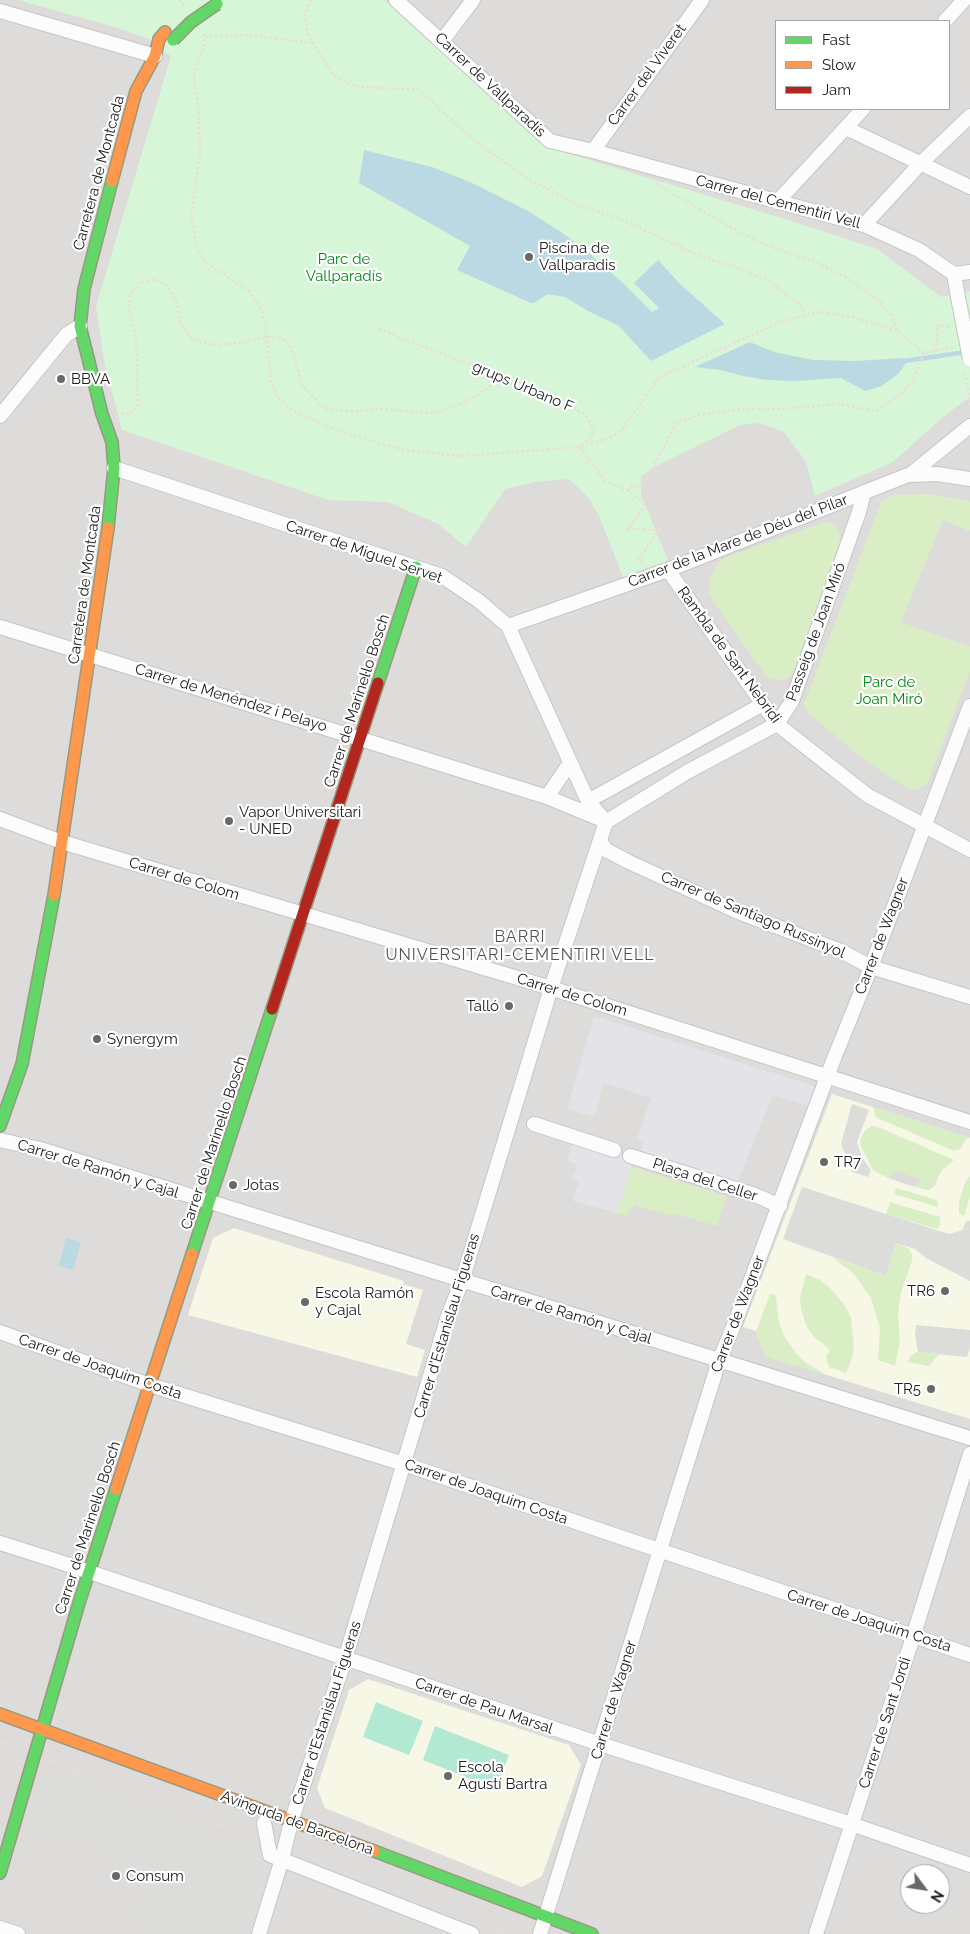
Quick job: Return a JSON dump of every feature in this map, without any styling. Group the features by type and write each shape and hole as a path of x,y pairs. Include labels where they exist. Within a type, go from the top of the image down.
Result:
{"street":[{"name":"Carrer de Vallparadís","path":"396,0 550,142 593,151"},
{"path":"442,41 473,0"},
{"name":"Carrer del Viveret","path":"593,151 702,0"},
{"path":"946,20 964,0"},
{"name":"Carretera de Montcada","path":"0,1126 22,1064 58,876 109,522 114,468 112,442 102,414 80,326 84,289 136,92 155,56 167,46 169,32 191,22 220,2"},
{"path":"0,11 155,56"},
{"path":"777,202 862,110"},
{"path":"864,225 920,164 970,116"},
{"path":"846,128 970,187"},
{"name":"Carrer del Cementiri Vell","path":"593,151 864,225 919,250 954,274"},
{"path":"970,272 954,274 970,359"},
{"path":"0,416 66,336 80,326"},
{"path":"911,474 970,426"},
{"name":"Carrer de Miguel Servet","path":"114,468 442,576 479,601 508,626 588,801 606,822"},
{"name":"Carrer de la Mare de Déu del Pilar","path":"508,626 668,570 911,474 937,474 970,479"},
{"name":"Passeig de Joan Miró","path":"606,822 687,772 777,724 792,701 859,512 864,492"},
{"name":"Carrer de Marinel·lo Bosch","path":"0,1873 33,1740 41,1729 150,1385 416,568"},
{"name":"Rambla de Sant Nebridi","path":"668,570 777,724 867,795 970,850"},
{"name":"Carrer de Menéndez i Pelayo","path":"0,627 547,797 606,822"},
{"name":"Passeig de Joan Miró","path":"588,801 763,704"},
{"name":"Carrer de Wagner","path":"543,1927 719,1361 970,706"},
{"path":"547,797 570,763"},
{"name":"Carrer de Colom","path":"0,819 62,842 552,988 970,1122"},
{"name":"Carrer d'Estanislau Figueras","path":"259,1934 282,1859 294,1830 448,1316 462,1281 552,988 606,822"},
{"name":"Carrer de Santiago Russinyol","path":"600,841 606,850 629,862 738,912 842,951 871,967 970,997"},
{"path":"512,1117 614,1150"},
{"name":"Carrer de Ramón y Cajal","path":"0,1140 40,1149 970,1438"},
{"name":"Plaça del Celler","path":"630,1156 741,1191 780,1206"},
{"name":"Carrer de Joaquim Costa","path":"0,1332 150,1385 404,1464 970,1654"},
{"name":"Carrer de Sant Jordi","path":"816,1934 970,1454"},
{"name":"Carrer de Pau Marsal","path":"0,1543 600,1744 851,1824 970,1865"},
{"name":"Avinguda de Barcelona","path":"0,1714 195,1785 294,1830 543,1927 592,1934"},
{"path":"33,1740 49,1746"},
{"name":"Avinguda de Barcelona","path":"259,1821 294,1830"},
{"name":"Avinguda de Barcelona","path":"259,1821 270,1855 472,1934"},
{"path":"0,1928 18,1934"}],"path":[{"path":"180,0 187,10"},
{"path":"312,0 305,20 307,33 331,72 344,82 372,88 419,90 476,142 527,178 578,205 620,219 695,254 767,280 799,304 805,315"},
{"path":"203,32 205,37 204,47 194,79 199,118 200,152 191,216 193,236 197,248 205,262 243,286 256,298 264,315 270,378 275,393 293,411 340,432 404,450 459,456 580,447 612,437 622,430 659,377 781,322 818,312 842,314 898,331 924,353 962,347"},
{"path":"205,37 248,36 313,44"},
{"path":"650,182 668,190 739,232 776,249 818,263 840,274 869,292 879,301 890,313 898,331"},
{"path":"102,414 128,414 138,407 136,337 130,314 129,298 139,283 154,279 167,285 177,303 180,322 192,339 213,345 240,343 266,338 281,338 288,342 302,385 324,407 330,410 356,411 377,409 432,413 453,407 474,397 505,376"},
{"path":"936,351 938,325 954,328"},
{"name":"grups Urbano F","path":"378,329 505,376 585,414 595,431 580,447"},
{"path":"628,491 630,487 642,486 676,423 702,414 743,409 778,409 839,404 874,411 901,394 912,382 924,353"},
{"path":"969,393 970,405"},
{"path":"580,447 604,480 628,491 646,504 628,529 659,530 639,560 646,565"}],"shaded area":[{"path":"0,0 970,0 970,1934 0,1934"},
{"path":"957,459 960,462 963,460 967,464 970,461 970,474 945,469"},
{"path":"944,478 970,485 970,496 940,489 917,490 916,479"},
{"path":"865,517 869,517 834,610 831,609"},
{"path":"817,734 878,779 910,798 905,812 871,791 809,744"},
{"path":"594,1016 814,1086 808,1106 773,1095 738,1181 640,1153 644,1142 637,1140 651,1098 604,1083 594,1117 567,1109"},
{"path":"832,1094 970,1138 970,1419 765,1356 756,1331 743,1327"},
{"path":"852,1104 869,1110 857,1142 862,1157 871,1170 868,1177 852,1172 841,1144"},
{"path":"574,1137 634,1157 617,1213 573,1201 579,1181 572,1179 577,1165 568,1161"},
{"path":"897,1171 923,1180 915,1187 888,1178"},
{"path":"802,1187 950,1234 962,1230 967,1220 970,1221 970,1281 926,1258 915,1249 896,1243 886,1276 783,1239"},
{"name":"Escola Ramón y Cajal","path":"234,1228 404,1281 403,1284 423,1290 406,1344 425,1350 417,1377 188,1315 213,1238"},
{"path":"916,1325 970,1330 970,1347 967,1357 918,1352 915,1335"},
{"path":"0,1344 119,1385 128,1404 84,1539 64,1548 0,1526"},
{"path":"173,1359 184,1380 175,1385 164,1364"},
{"path":"680,1562 684,1569 666,1579 662,1570"},
{"path":"65,1567 80,1589 70,1594 58,1572"},
{"name":"Escola Agustí Bartra","path":"368,1679 569,1745 581,1765 542,1876 522,1887 325,1808 317,1788 349,1690"},
{"path":"57,1776 255,1855 262,1873 244,1934 192,1934 142,1918 160,1857 58,1824 55,1830 29,1822 39,1786"}],"green space":[{"name":"Parc de Vallparadís","path":"18,0 384,0 542,143 553,149 798,223 877,249 941,297 970,291 970,397 943,417 893,462 815,496 806,462 784,432 760,423 740,425 654,467 641,477 641,495 668,560 623,577 599,516 588,497 569,479 535,482 505,489 466,547 438,524 388,502 328,500 122,430 105,366 96,306 171,56 149,39 115,27"},
{"name":"Parc de Joan Miró","path":"929,494 970,501 970,531 943,520 901,622 970,647 970,671 927,784 915,790 909,789 885,774 855,752 808,713 804,704 882,500 895,495"},
{"path":"825,522 833,524 839,531 841,544 791,675 782,680 771,679 766,676 712,600 709,592 710,578 719,562 727,557"},
{"path":"873,1107 968,1137 960,1149 954,1151 876,1117"},
{"path":"871,1126 876,1126 954,1160 941,1171 935,1186 928,1190 915,1187 922,1180 897,1171 888,1178 873,1170 861,1147 860,1139"},
{"path":"631,1167 727,1196 717,1226 672,1213 671,1216 634,1205 633,1209 629,1208 627,1216 617,1213"},
{"path":"970,1176 970,1196 964,1216 959,1213 959,1203 965,1182"},
{"path":"896,1188 937,1200 938,1207 894,1194"},
{"path":"890,1202 940,1217 940,1225 937,1229 886,1214"},
{"path":"896,1243 908,1248 912,1254 912,1261 901,1292 898,1315 900,1341 895,1366 878,1360 880,1328 871,1298 853,1273 832,1257 886,1276"},
{"path":"806,1274 820,1280 830,1288 845,1305 851,1318 854,1346 846,1373 829,1367 826,1357 830,1350 813,1336 806,1325 801,1309 800,1297"},
{"path":"770,1294 776,1295 779,1322 784,1336 806,1363 822,1372 822,1374 765,1356 756,1331"},
{"path":"917,1352 939,1354 929,1366 907,1362"},
{"path":"376,1702 423,1721 409,1755 363,1737"},
{"path":"435,1726 509,1755 496,1789 423,1760"}],"water":[{"name":"Piscina de Vallparadis","path":"364,150 432,167 470,182 528,211 564,234 591,255 652,312 659,308 634,283 658,260 681,285 725,324 651,361 619,326 565,297 548,294 531,303 457,270 470,246 359,183"},
{"path":"750,342 774,352 813,360 855,361 904,358 908,360 899,373 882,386 865,391 841,378 794,381 767,380 721,370 695,367"},
{"path":"66,1238 81,1242 73,1270 59,1266"}],"waterway":[{"path":"905,361 966,352"}],"traffic: fast":[{"path":"173,40 191,22 217,4"},
{"path":"108,528 114,468 112,442 102,414 80,326 84,289 112,181"},
{"path":"378,683 416,567"},
{"path":"0,1126 22,1064 54,895"},
{"path":"192,1254 272,1009"},
{"path":"0,1873 79,1603 116,1489"},
{"path":"374,1851 592,1934"}],"traffic: slow":[{"path":"112,181 136,91 155,56 159,39 165,32"},
{"path":"54,895 108,528"},
{"path":"116,1489 192,1254"},
{"path":"0,1714 374,1851"}],"traffic: jam":[{"path":"272,1009 378,683"}],"place":[{"name":"Piscina de Vallparadis","path":"529,257"},
{"name":"BBVA","path":"61,379"},
{"name":"Vapor Universitari - UNED","path":"229,821"},
{"name":"Talló","path":"509,1006"},
{"name":"Synergym","path":"97,1039"},
{"name":"TR7","path":"824,1162"},
{"name":"Jotas","path":"233,1185"},
{"name":"TR6","path":"945,1291"},
{"name":"Escola Ramón y Cajal","path":"305,1302"},
{"name":"TR5","path":"931,1389"},
{"name":"Escola Agustí Bartra","path":"448,1776"},
{"name":"Consum","path":"116,1876"}],"district":[{"name":"BARRI UNIVERSITARI-CEMENTIRI VELL","path":"520,946"}]}
